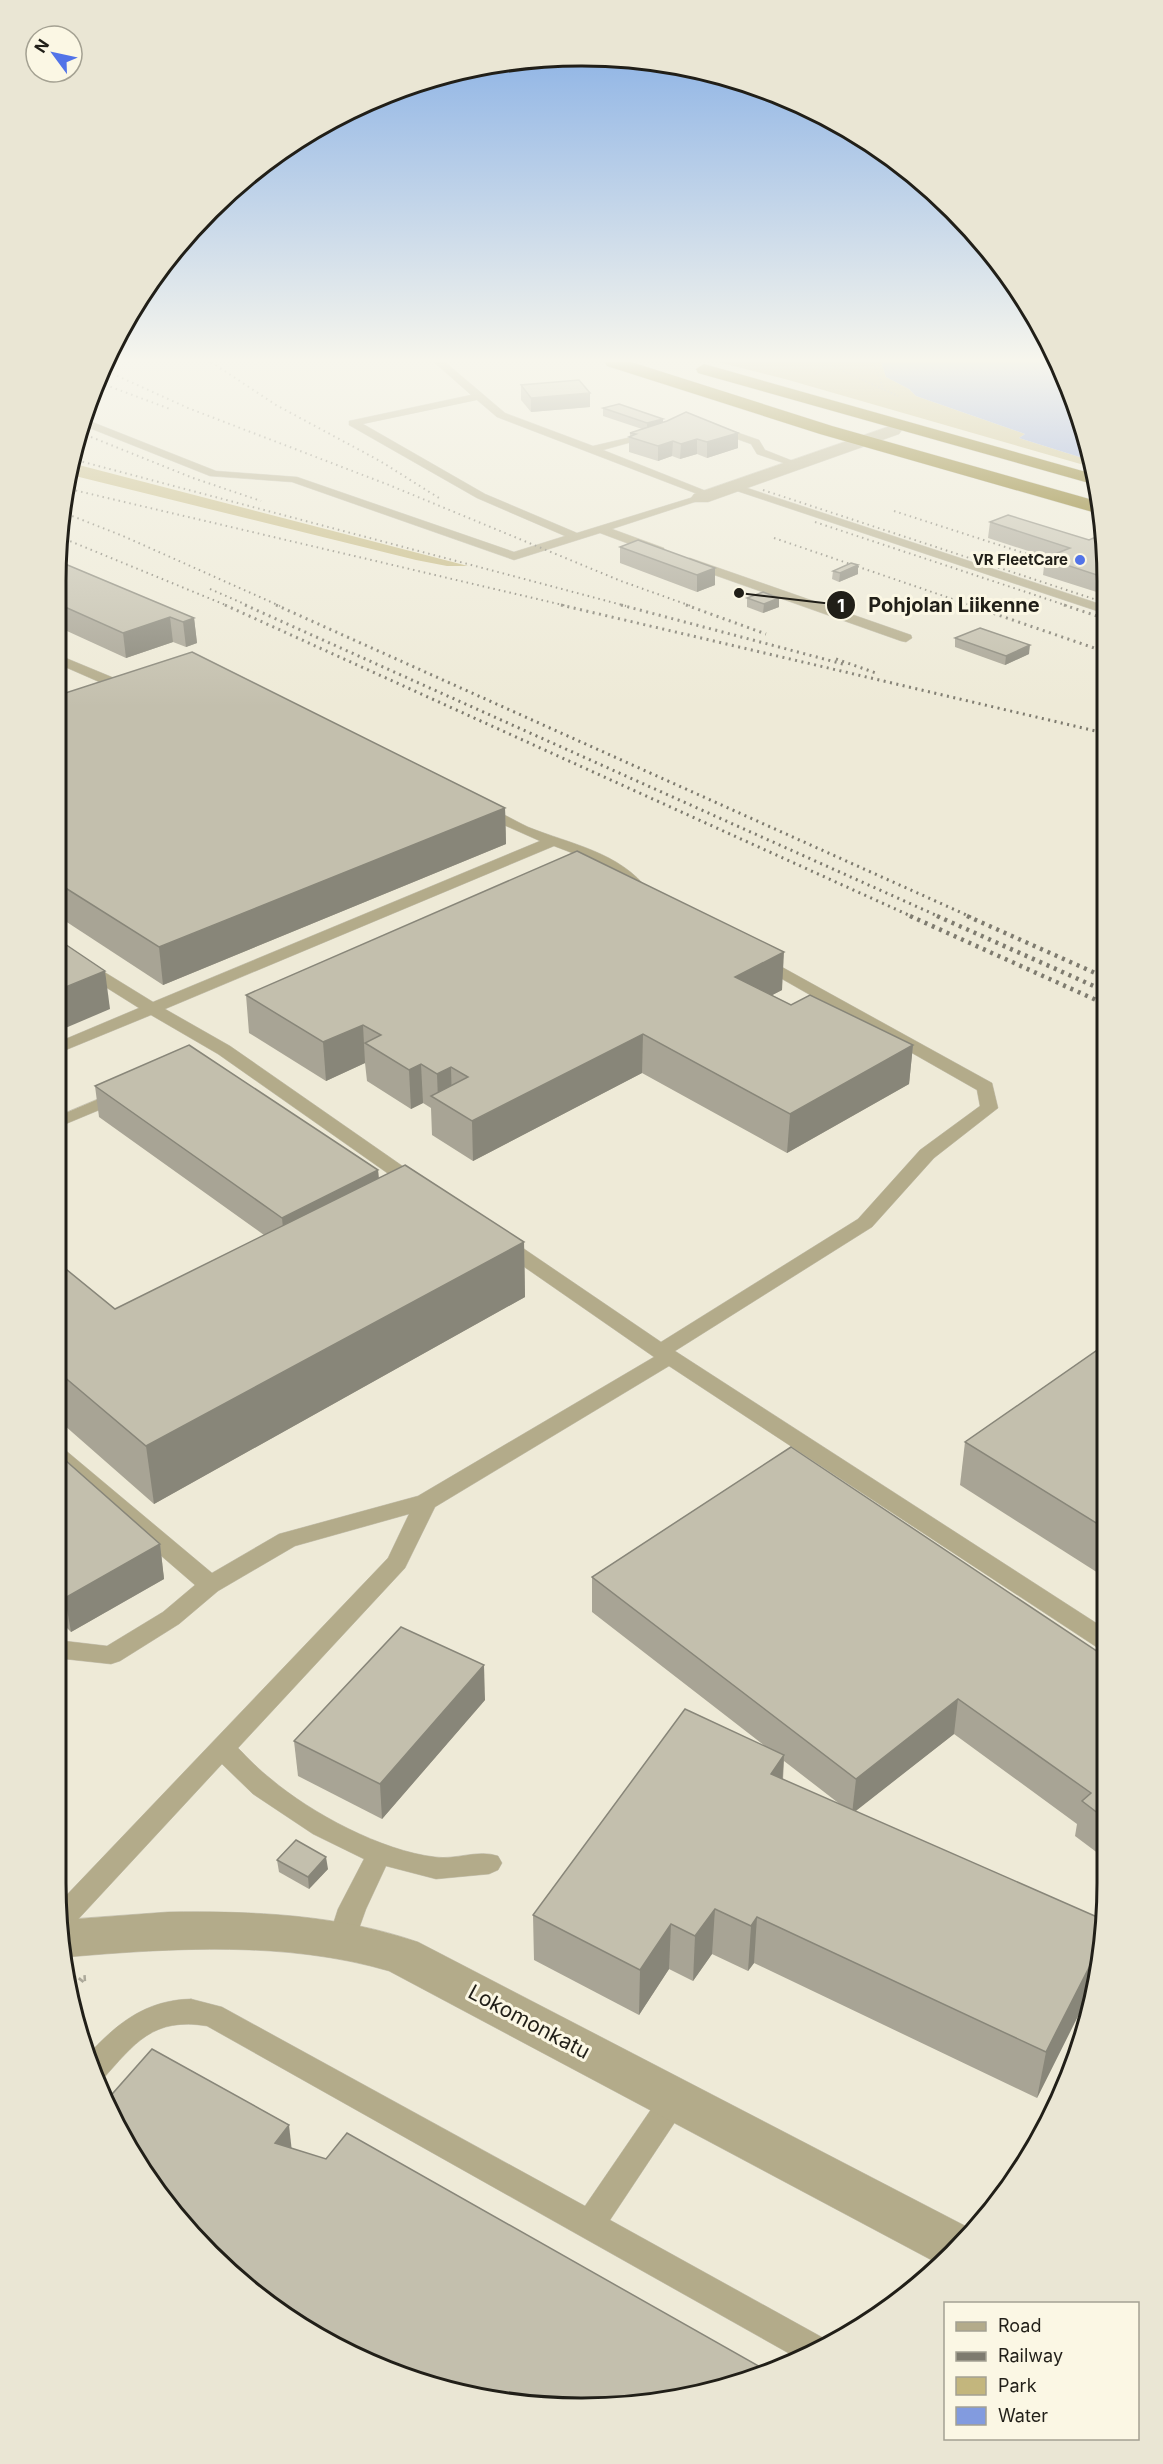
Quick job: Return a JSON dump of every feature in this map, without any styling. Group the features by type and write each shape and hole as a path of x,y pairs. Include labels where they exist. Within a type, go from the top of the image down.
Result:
{"highway":[{"path":"989,477 1092,506"},
{"path":"1055,477 1088,486"}],"street":[{"path":"705,496 764,477"},
{"name":"Lokomonkatu","path":"69,1938 122,1933 214,1930 280,1933 342,1940 402,1956 950,2243"}],"lane":[{"path":"261,477 293,479 514,556 705,496"},
{"path":"448,477 481,496 577,537"},
{"path":"658,477 705,496"},
{"path":"735,487 1097,607"},
{"path":"600,529 906,639"},
{"path":"66,662 110,681"},
{"path":"88,688 130,678"},
{"path":"463,800 523,830 590,854 620,871 650,898"},
{"path":"66,1045 553,841"},
{"path":"66,1650 111,1655 171,1617 210,1585 287,1540 426,1502 665,1354 865,1224 927,1154 989,1108 986,1087 750,954"},
{"path":"66,955 152,1009 224,1050 437,1198"},
{"path":"202,1059 224,1050"},
{"path":"66,1119 138,1087"},
{"path":"486,1232 665,1354 1097,1635"},
{"path":"66,1463 210,1585"},
{"path":"67,1914 397,1562 426,1502"},
{"path":"222,1748 262,1787 322,1827 379,1854 436,1868 489,1863"},
{"path":"342,1940 352,1910 379,1854"},
{"path":"99,2063 120,2039 138,2024 158,2015 177,2012 212,2015 807,2346"},
{"path":"589,2226 675,2098"}],"path":[{"path":"75,1979 93,1977"}],"green space":[{"path":"79,477 125,477 468,566 447,566"}],"building":[{"path":"1008,515 1089,540 1095,537 1097,575 1045,558 1070,548 990,522"},
{"path":"638,540 715,568 697,575 620,547"},
{"path":"851,563 858,565 840,573 833,571"},
{"path":"67,565 194,618 183,622 170,617 123,633 66,607"},
{"path":"763,592 779,598 764,604 747,598"},
{"path":"980,628 1030,645 1006,656 955,638"},
{"path":"192,652 505,808 159,947 66,888 66,693"},
{"path":"577,851 784,952 735,977 791,1005 810,995 913,1045 790,1114 643,1034 472,1121 431,1096 468,1077 451,1067 437,1074 421,1064 409,1070 365,1043 381,1035 363,1025 323,1042 246,995"},
{"path":"66,945 105,971 66,987"},
{"path":"189,1045 378,1170 282,1218 95,1086"},
{"path":"405,1165 524,1242 146,1446 66,1378 66,1269 115,1309"},
{"path":"1097,1350 1097,1523 965,1442"},
{"path":"791,1447 1097,1651 1097,1812 1082,1801 1091,1793 958,1699 856,1779 592,1577"},
{"path":"66,1461 160,1544 66,1597"},
{"path":"401,1627 484,1665 380,1784 294,1741"},
{"path":"685,1709 784,1755 771,1774 1096,1916 1090,1965 1046,2052 757,1917 751,1926 715,1909 695,1936 671,1924 640,1970 533,1915"},
{"path":"296,1840 326,1857 308,1877 277,1860"},
{"path":"152,2049 289,2125 275,2143 326,2159 347,2133 759,2366 715,2380 649,2394 582,2398 514,2394 481,2388 416,2371 384,2359 324,2329 295,2311 242,2270 217,2247 194,2222 153,2169 112,2094"}],"railway":[{"path":"140,477 626,606"},
{"path":"190,477 261,501"},
{"path":"368,477 621,581 691,606"},
{"path":"405,477 439,498"},
{"path":"74,490 567,606"},
{"path":"763,490 1097,600"},
{"path":"894,511 1061,565"},
{"path":"70,515 123,536 280,606"},
{"path":"815,522 1068,606"},
{"path":"774,538 973,606"},
{"path":"68,540 228,606"},
{"path":"210,589 249,606"},
{"path":"225,605 913,917"},
{"path":"245,605 940,917"},
{"path":"276,605 971,917"},
{"path":"561,605 1097,731"},
{"path":"621,605 843,664"},
{"path":"686,605 766,634"},
{"path":"969,605 1097,649"},
{"path":"1064,605 1097,616"},
{"path":"836,659 876,673"},
{"path":"910,916 1097,1000"},
{"path":"937,916 1097,987"},
{"path":"967,916 1097,974"}],"place":[{"name":"VR FleetCare","path":"1080,560"},
{"name":"Pohjolan Liikenne","path":"739,593"}]}
